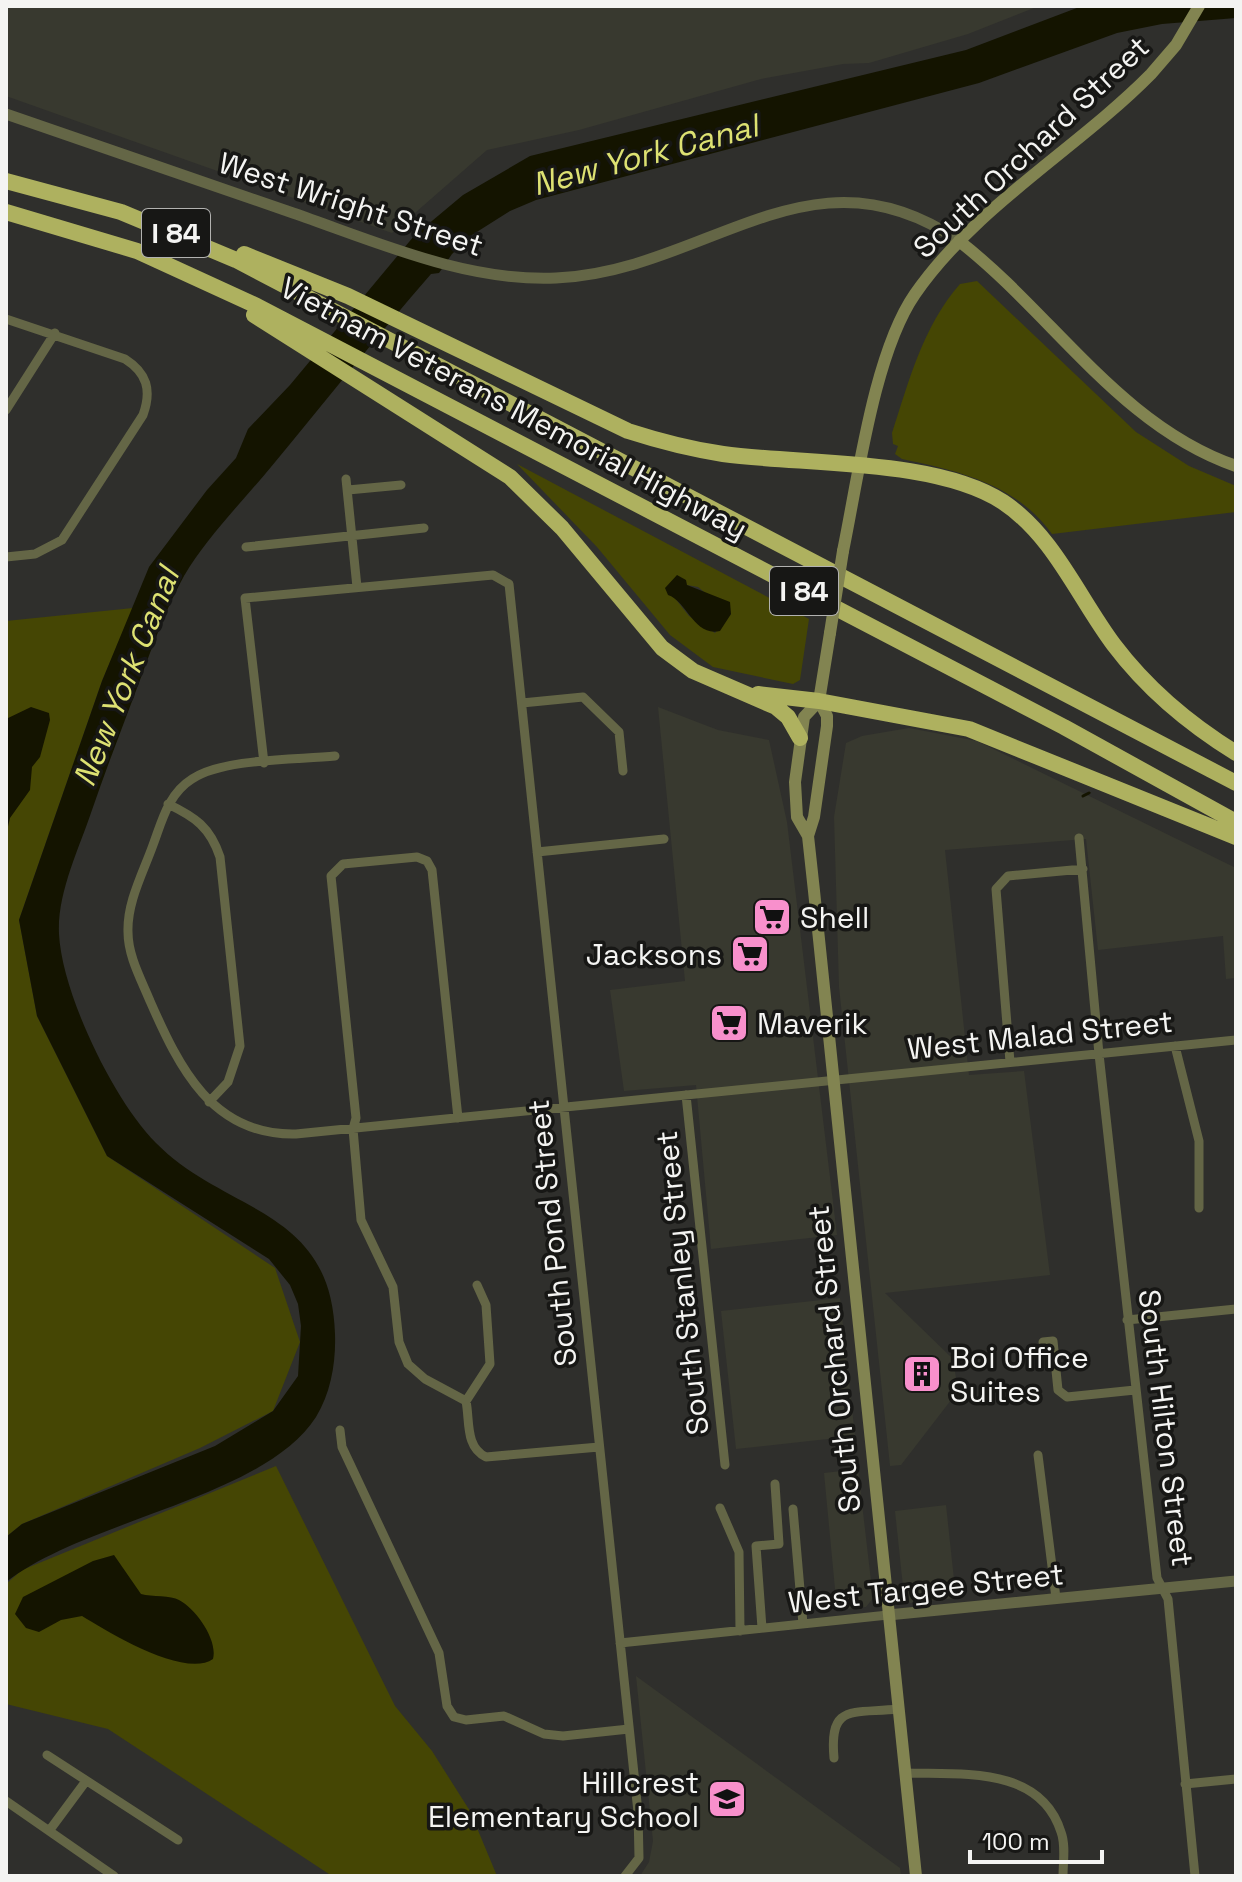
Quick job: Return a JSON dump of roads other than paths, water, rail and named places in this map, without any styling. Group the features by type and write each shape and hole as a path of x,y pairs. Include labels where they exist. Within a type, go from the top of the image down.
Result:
{"highway":[{"name":"Vietnam Veterans Memorial Highway","path":"6,181 121,212 223,254 1236,783"},
{"name":"I 84","path":"6,212 93,235 196,276 311,343"},
{"path":"121,212 234,250 348,296 628,431 677,446 724,454 861,466 963,484 1002,502 1026,519 1043,539 1131,667 1180,715 1236,753"},
{"name":"Vietnam Veterans Memorial Highway","path":"311,343 370,365 1036,712 1236,822"},
{"path":"311,343 357,380 510,477 562,528 649,635 677,661 713,681 750,693 819,701 969,729 1236,837"},
{"path":"750,693 788,717 800,738"}],"main road":[{"name":"South Orchard Street","path":"916,1876 808,836 814,817 827,726 827,716 819,701 843,551 861,466 884,369 914,295 959,241 1138,88 1164,60 1199,6"},
{"path":"959,241 996,270 1110,387 1152,421 1197,449 1236,466"},
{"name":"South Orchard Street","path":"808,836 797,817 800,738 807,711 819,701"}],"street":[{"name":"West Wright Street","path":"6,114 399,250 447,264 518,276 590,275 660,258 788,208 837,200 865,201 928,220 959,241"},
{"path":"6,319 125,359 137,367 147,383 149,399 143,415 62,540 35,554 6,557"},
{"path":"6,410 55,333"},
{"path":"264,763 245,598 357,587 346,479"},
{"path":"348,490 401,485"},
{"path":"246,547 424,528"},
{"name":"South Pond Street","path":"357,587 493,575 506,580 511,591 640,1851 637,1862 625,1876"},
{"path":"522,703 583,697 619,732 623,771"},
{"path":"168,804 196,817 208,830 220,857 240,1046 228,1082 209,1102 175,1058 128,942 130,908 168,804 189,780 204,772 335,756"},
{"name":"South Hilton Street","path":"1079,838 1127,1320 1157,1578 1164,1588 1195,1876"},
{"path":"537,852 664,839"},
{"path":"458,1118 432,870 427,861 417,857 343,864 331,876 356,1118 353,1129 361,1220 393,1287 399,1342 408,1364 425,1379 466,1401"},
{"path":"1010,1062 996,889 1008,876 1083,869"},
{"name":"West Malad Street","path":"209,1102 256,1130 275,1135 1236,1040"},
{"path":"1175,1046 1199,1141 1199,1208"},
{"name":"South Stanley Street","path":"686,1095 725,1465"},
{"path":"477,1285 486,1305 490,1364 466,1401 471,1441 478,1453 486,1457 599,1447"},
{"path":"1127,1320 1236,1309"},
{"path":"1043,1342 1053,1341 1058,1390 1067,1397 1135,1390"},
{"path":"340,1430 342,1447 439,1653 447,1706 454,1717 466,1720 504,1716 544,1734 563,1736 629,1729"},
{"path":"1038,1455 1056,1598"},
{"path":"762,1628 756,1546 779,1544 775,1484"},
{"path":"720,1508 739,1552 740,1631"},
{"path":"793,1509 803,1624"},
{"name":"West Targee Street","path":"620,1643 1236,1581"},
{"path":"834,1758 834,1722 842,1716 898,1709"},
{"path":"47,1755 178,1840"},
{"path":"905,1773 993,1777 1018,1783 1048,1808 1062,1833 1063,1876"},
{"path":"1185,1784 1236,1779"},
{"path":"49,1831 86,1781"},
{"path":"6,1801 114,1876"}],"water":[{"name":"New York Canal","path":"1082,6 1236,6 1236,18 1162,24 1117,33 979,83 536,200 510,211 472,235 452,254 439,273 431,274 193,562 177,588 160,627 70,871 59,918 62,958 93,1045 140,1124 156,1143 184,1166 295,1236 315,1261 329,1292 335,1334 332,1377 316,1417 291,1445 257,1469 172,1507 81,1541 40,1560 6,1582 6,1537 22,1524 215,1446 273,1411 298,1376 301,1326 298,1304 290,1285 269,1259 107,1156 37,1016 19,920 102,681 149,567 207,490 236,458 248,429 290,385 414,236 463,195 530,156 966,50"},
{"path":"677,575 686,580 687,585 730,602 731,614 720,631 704,629 668,595 665,588"},
{"path":"31,707 49,713 50,720 40,757 32,767 30,790 10,818 6,835 6,719"},
{"path":"114,1555 141,1594 176,1598 192,1610 209,1634 213,1659 200,1664 166,1658 127,1642 82,1616 61,1620 39,1632 26,1628 15,1614 23,1597 93,1561"}],"waterway":[{"path":"1083,796 1089,793"}],"place":[{"name":"Shell","path":"772,917"},
{"name":"Jacksons","path":"750,954"},
{"name":"Maverik","path":"729,1023"},
{"name":"Boi Office Suites","path":"922,1374"},
{"name":"Hillcrest Elementary School","path":"727,1799"}]}
